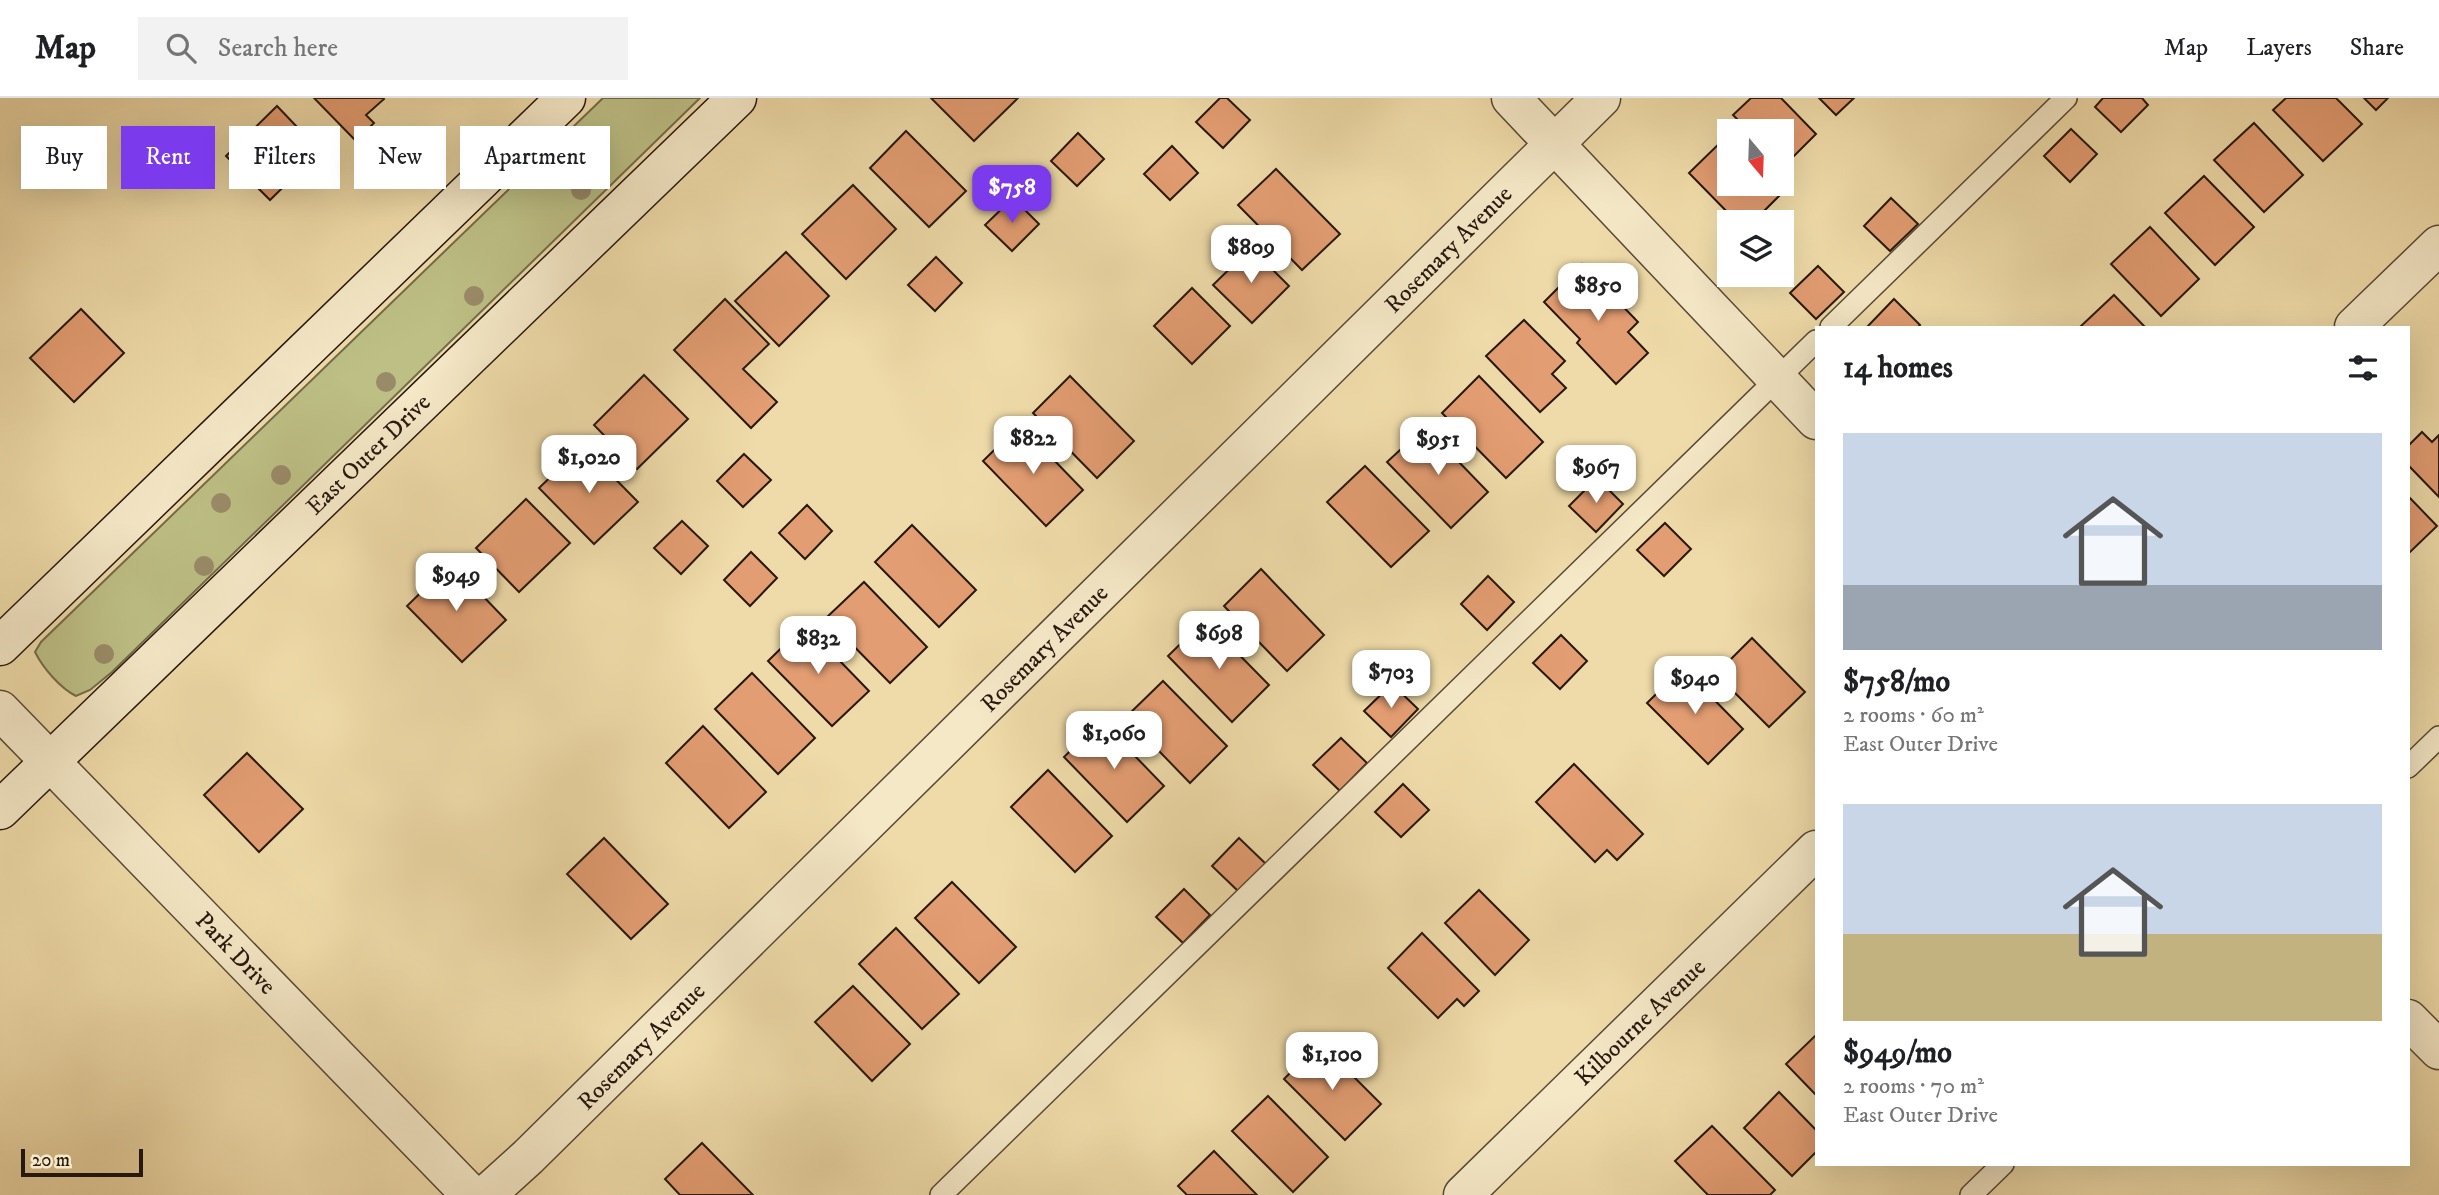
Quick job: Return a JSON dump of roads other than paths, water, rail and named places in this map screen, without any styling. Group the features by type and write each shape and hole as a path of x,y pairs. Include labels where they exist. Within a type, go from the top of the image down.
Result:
{"street":[{"path":"0,646 566,98"},
{"name":"East Outer Drive","path":"0,810 737,98"},
{"path":"1511,98 1815,419"},
{"name":"Rosemary Avenue","path":"485,1195 568,1118 1601,98"},
{"path":"2355,326 2439,245"},
{"name":"Park Drive","path":"0,710 471,1195"},
{"name":"Kilbourne Avenue","path":"1463,1195 1815,851"},
{"path":"2410,1021 2439,1050"}],"lane":[{"path":"1832,326 2066,98"},
{"path":"942,1195 1815,342"},
{"path":"2410,765 2439,737"},
{"path":"1971,1195 2001,1166"}]}
